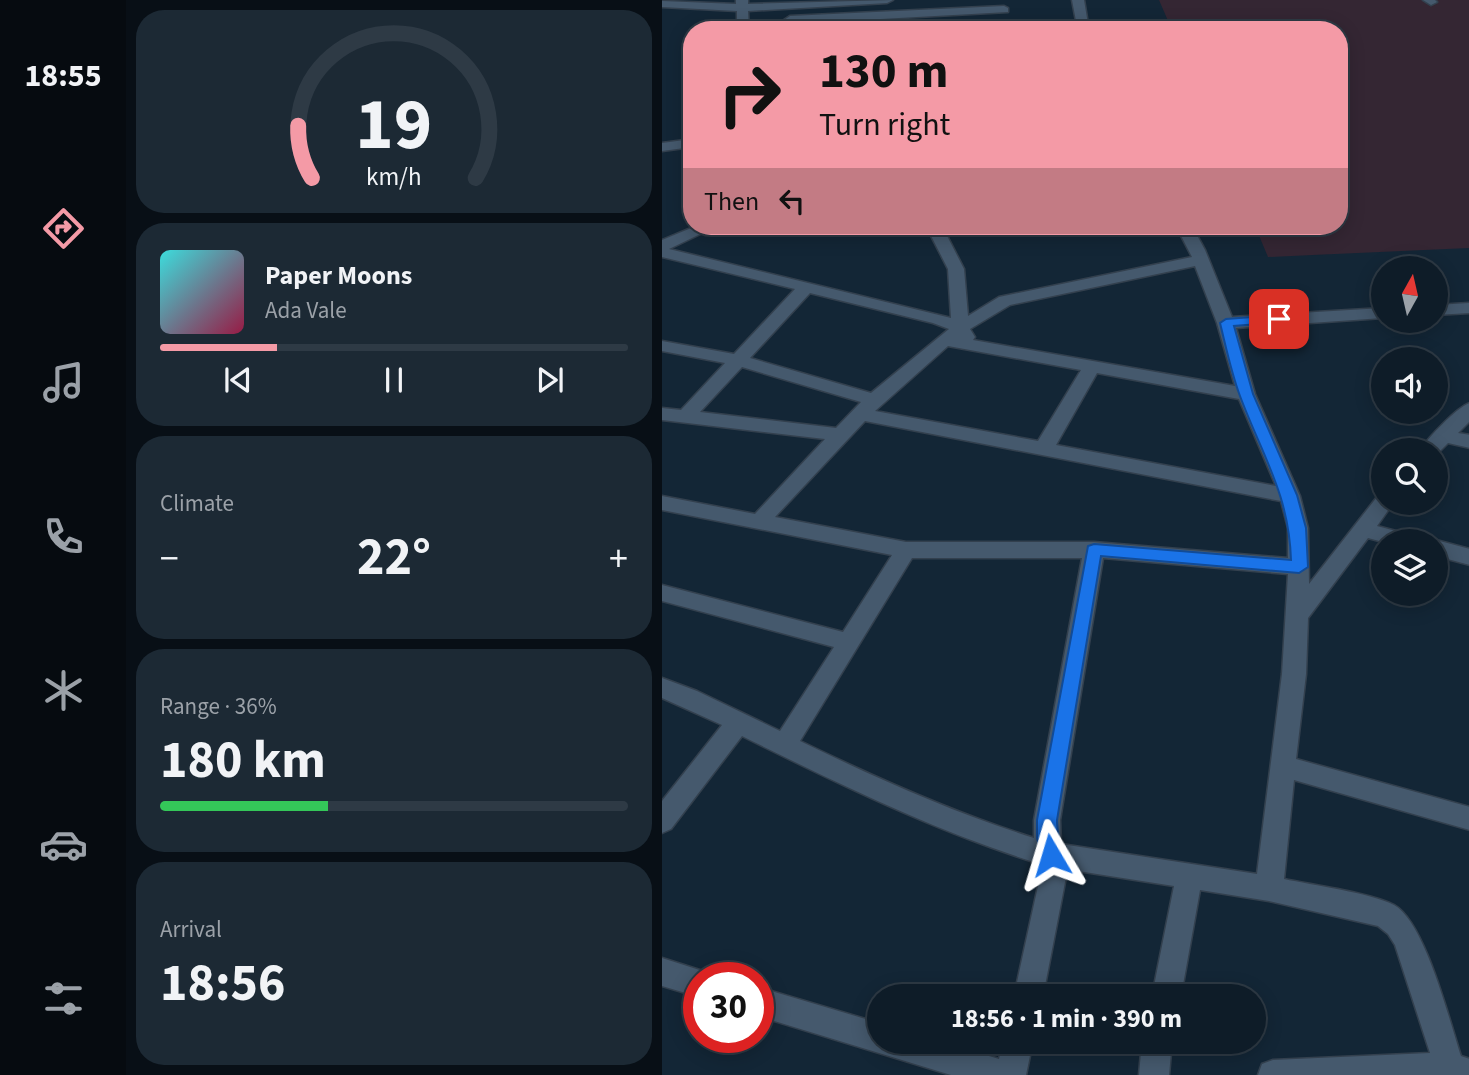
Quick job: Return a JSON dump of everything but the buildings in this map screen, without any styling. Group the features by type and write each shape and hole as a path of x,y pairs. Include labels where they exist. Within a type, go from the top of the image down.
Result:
{"street":[{"path":"662,16 667,4 887,0"},
{"path":"1077,0 1081,21"},
{"path":"790,20 1004,10"},
{"path":"904,15 906,21"},
{"path":"662,147 683,144"},
{"path":"662,246 688,235"},
{"path":"939,235 956,268 960,327 971,345"},
{"path":"1188,235 1226,323 1246,394 1290,495 1298,528 1297,616 1285,767 1269,888"},
{"path":"662,252 939,319 960,327"},
{"path":"760,521 868,407 960,327 1004,301 1201,260"},
{"path":"686,416 806,287"},
{"path":"1448,309 1469,308"},
{"path":"1226,323 1371,314"},
{"path":"945,340 1246,394"},
{"path":"662,346 739,359 868,407 1044,448 1290,495"},
{"path":"1044,448 1092,366"},
{"path":"1440,438 1469,409"},
{"path":"662,414 842,435"},
{"path":"1443,435 1469,442"},
{"path":"662,503 906,550 1094,550 1299,567"},
{"path":"1297,616 1374,515"},
{"path":"1362,529 1371,531"},
{"path":"784,746 906,550"},
{"path":"1031,984 1053,877 1047,820 1094,550"},
{"path":"1448,551 1469,556"},
{"path":"662,593 849,642"},
{"path":"662,688 689,698 851,778 980,831 1051,855 1269,888 1385,915 1398,925 1415,960 1457,1072 1273,1075"},
{"path":"662,821 737,724"},
{"path":"1285,767 1469,819"},
{"path":"1168,984 1189,878"},
{"path":"662,972 683,978"},
{"path":"774,1006 867,1034"},
{"path":"931,1054 1000,1075"},
{"path":"1011,1075 1015,1054"},
{"path":"1154,1075 1156,1054"}],"shaded area":[{"path":"1159,0 1469,0 1469,248 1268,257 1259,235 1348,235 1348,21 1168,21"}],"route":[{"path":"1051,855 1047,820 1094,550 1299,567 1298,528 1290,495 1246,394 1226,323 1279,319"}]}
